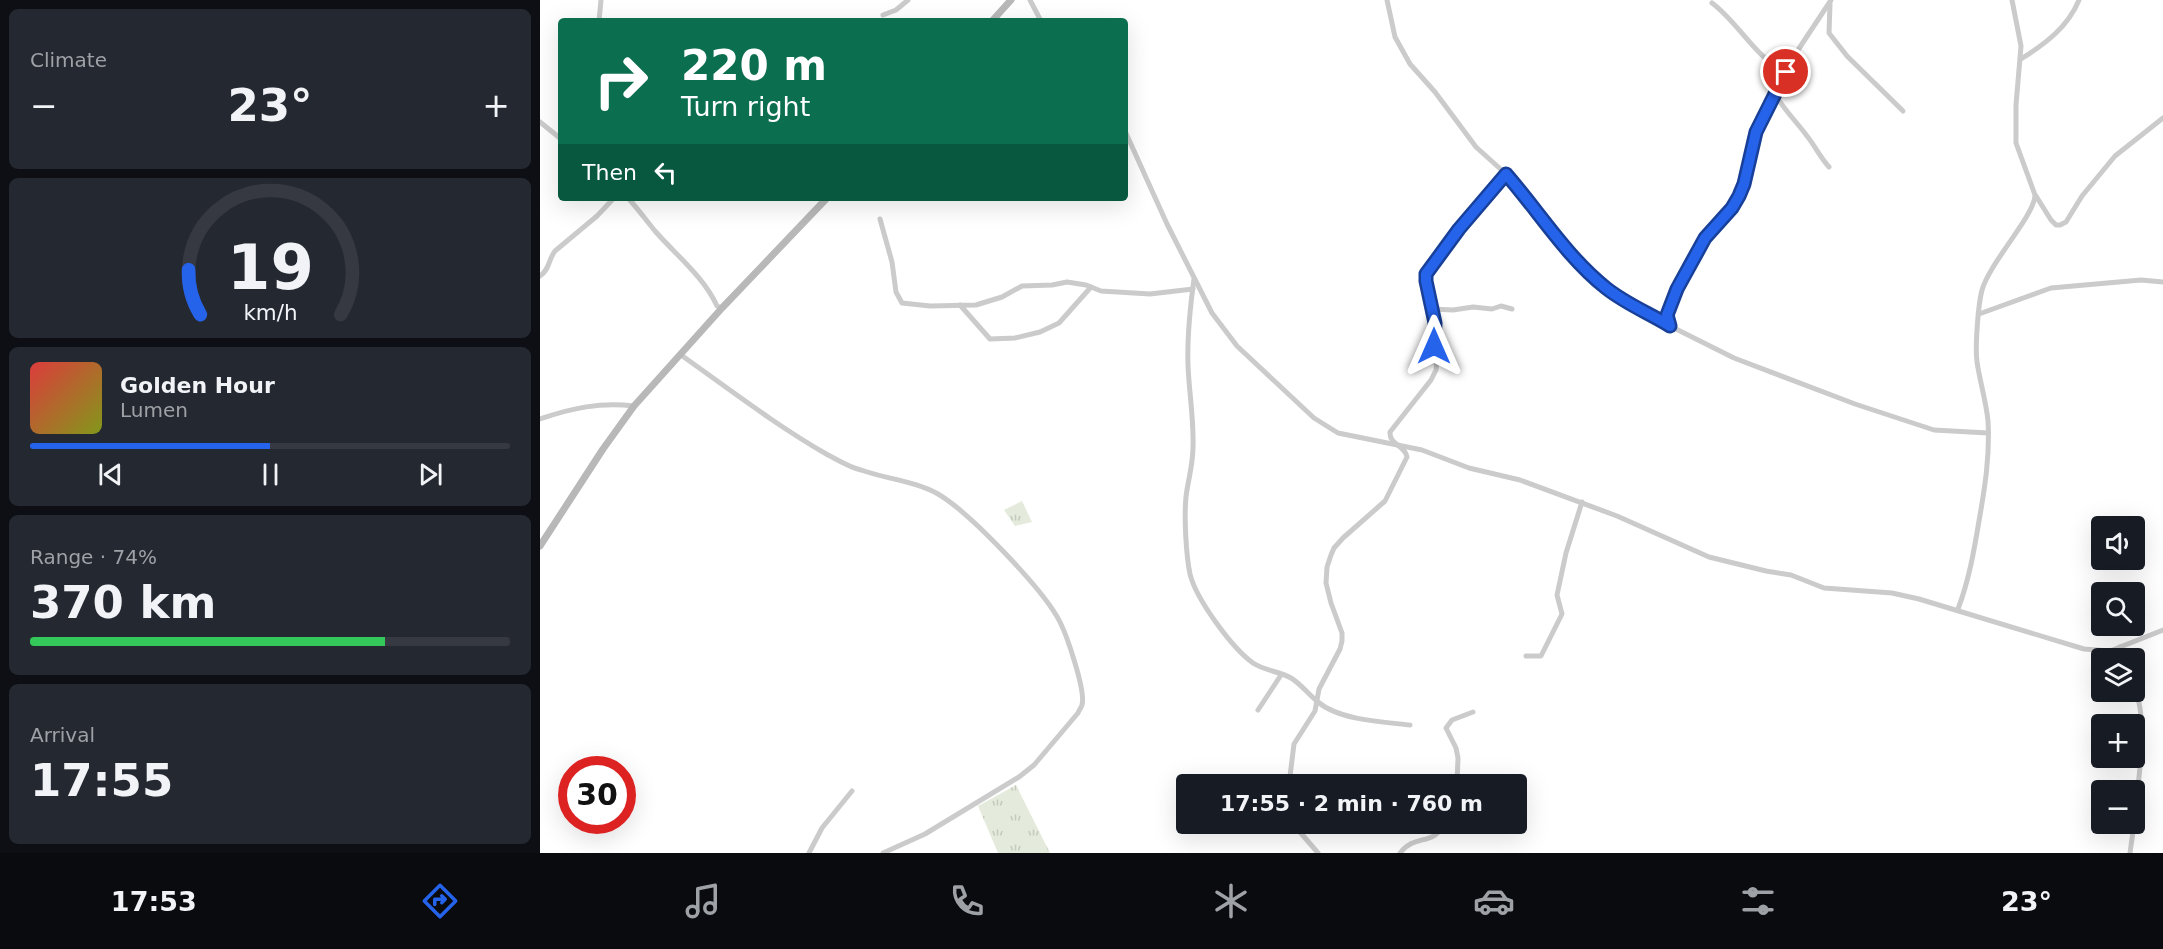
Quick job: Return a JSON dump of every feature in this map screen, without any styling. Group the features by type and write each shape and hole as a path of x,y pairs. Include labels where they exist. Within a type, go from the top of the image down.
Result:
{"main road":[{"path":"995,18 1011,0"},
{"path":"540,546 634,406 722,308 824,201"}],"street":[{"path":"599,18 601,0"},
{"path":"883,15 896,10 908,0"},
{"path":"1030,0 1039,18"},
{"path":"1387,0 1395,37 1410,64 1435,92 1476,147 1506,174 1560,242 1585,269 1620,298 1734,358 1855,404 1934,430 1988,433"},
{"path":"2012,0 2021,46 2016,105 2016,143 2035,195 2056,225 2066,222 2082,196 2115,156 2163,118"},
{"path":"2021,59 2050,39 2063,26 2074,13 2079,0"},
{"path":"1670,326 1667,315 1669,307 1690,264 1705,238 1732,208 1739,196 1756,132 1796,53 1830,1"},
{"path":"1830,1 1829,33 1847,56 1903,111"},
{"path":"1713,3 1723,11 1761,55 1776,68 1786,72"},
{"path":"1776,94 1783,108 1829,167"},
{"path":"540,122 558,137"},
{"path":"1128,138 1167,224 1221,327 1237,346 1314,418 1338,433 1442,456 1482,472 1520,480 1582,502 1709,557 1791,575 1824,588 1892,593 1958,609 2084,649 2110,651 2163,630"},
{"path":"1292,774 1294,744 1311,720 1319,689 1340,650 1342,641 1342,633 1326,583 1327,567 1334,548 1385,501 1407,457 1404,449 1395,444 1390,432 1431,380 1436,370 1435,323 1426,281 1429,269 1474,210 1506,174"},
{"path":"1958,609 1966,588 1976,542 1989,451 1985,395 1977,357 1982,289 1998,256 2031,210 2035,195"},
{"path":"540,276 547,271 555,251 611,201"},
{"path":"630,201 657,233 703,281 712,293 717,306 722,308"},
{"path":"880,219 892,262 896,292 902,303 930,306 976,305 1002,297 1022,286 1067,282 1101,291 1150,294 1192,289"},
{"path":"1194,277 1189,312 1188,362 1194,446 1192,473 1186,497 1190,576 1202,600 1228,638 1250,661 1263,669 1291,678 1317,702 1334,711 1370,720 1410,725"},
{"path":"1979,314 2051,288 2141,280 2163,282"},
{"path":"960,305 990,339 1015,338 1040,332 1059,323 1091,287"},
{"path":"1433,309 1473,307 1492,309 1501,306 1512,309"},
{"path":"681,356 827,454 857,470 912,484 940,495 972,521 1006,556 1039,593 1060,622 1081,686 1083,704 1078,713 1034,765 1019,777 925,834 883,853"},
{"path":"540,419 574,408 618,404 634,406"},
{"path":"1526,656 1541,656 1562,614 1557,595 1566,553 1582,502"},
{"path":"1258,710 1281,675"},
{"path":"2138,780 2142,746 2140,702"},
{"path":"1458,774 1456,748 1446,728 1452,720 1473,712"},
{"path":"809,853 822,828 852,791"},
{"path":"1302,834 1318,853"},
{"path":"1400,853 1413,841 1431,838 1437,834"},
{"path":"2130,853 2133,834"}],"green space":[{"path":"1022,501 1032,522 1015,526 1004,510"},
{"path":"1016,785 1050,853 998,853 978,806"}],"route":[{"path":"1434,346 1435,323 1426,274 1474,210 1506,174 1560,242 1585,269 1620,298 1670,326 1667,315 1677,289 1705,238 1732,208 1739,196 1756,132 1786,72"}]}
